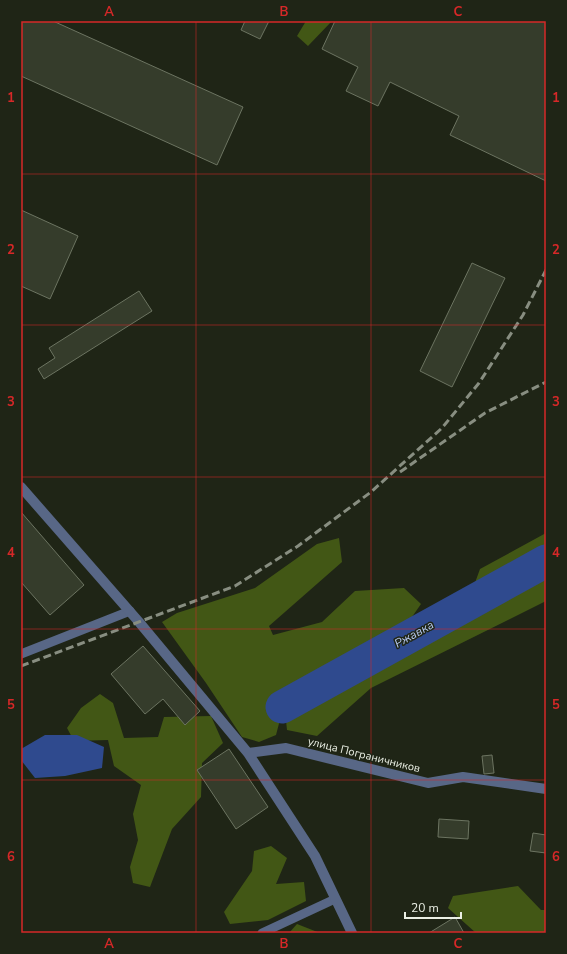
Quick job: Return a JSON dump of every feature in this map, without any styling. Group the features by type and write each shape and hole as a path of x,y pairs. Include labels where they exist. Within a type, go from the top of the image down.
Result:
{"street":[{"path":"21,487 130,611 248,753 315,856 352,933"},
{"name":"улица Пограничников","path":"248,753 286,748 428,783 463,777 546,789"}],"lane":[{"path":"21,654 130,611"},
{"path":"262,933 336,899"}],"green space":[{"path":"306,21 332,21 308,46 297,36"},
{"path":"546,533 546,601 371,688 317,736 287,730 285,711 297,690 468,602 480,569"},
{"path":"339,538 342,562 269,626 273,635 322,622 355,591 404,588 421,604 405,627 288,689 276,735 259,742 242,737 206,683 162,622 177,613 255,588 317,544"},
{"path":"100,694 113,703 124,738 158,737 164,717 211,716 223,743 202,763 201,797 172,829 150,887 133,883 130,867 138,840 133,814 141,785 114,766 108,740 74,741 67,728 81,708"},
{"path":"271,846 287,858 276,884 304,882 306,901 268,920 230,924 224,912 252,871 254,851"},
{"path":"518,886 541,910 546,910 546,933 476,933 448,908 453,896"},
{"path":"297,924 320,933 289,933"}],"water":[{"path":"45,735 77,735 104,747 102,768 65,776 35,778 21,760 21,749"}],"building":[{"path":"21,21 53,21 243,107 217,165 21,76"},
{"path":"245,21 269,21 260,39 241,30"},
{"path":"335,21 546,21 546,181 450,135 459,116 390,82 378,106 346,91 358,67 322,49"},
{"path":"21,210 78,236 50,299 21,286"},
{"path":"472,263 505,278 452,387 420,371"},
{"path":"139,291 152,311 44,379 38,369 55,358 49,348"},
{"path":"21,512 84,585 50,615 21,582"},
{"path":"143,646 200,711 185,725 163,699 145,714 111,674"},
{"path":"229,749 268,807 236,829 197,770"},
{"path":"492,755 494,773 484,774 482,756"},
{"path":"439,819 469,821 468,839 438,837"},
{"path":"533,833 546,835 546,853 530,851"},
{"path":"455,917 464,933 429,933"}],"waterway":[{"name":"Ржавка","path":"282,707 546,561"}],"railway":[{"path":"21,666 235,586 298,546 371,492 442,428 479,383 523,315 546,270"},
{"path":"400,472 485,413 546,382"}]}
